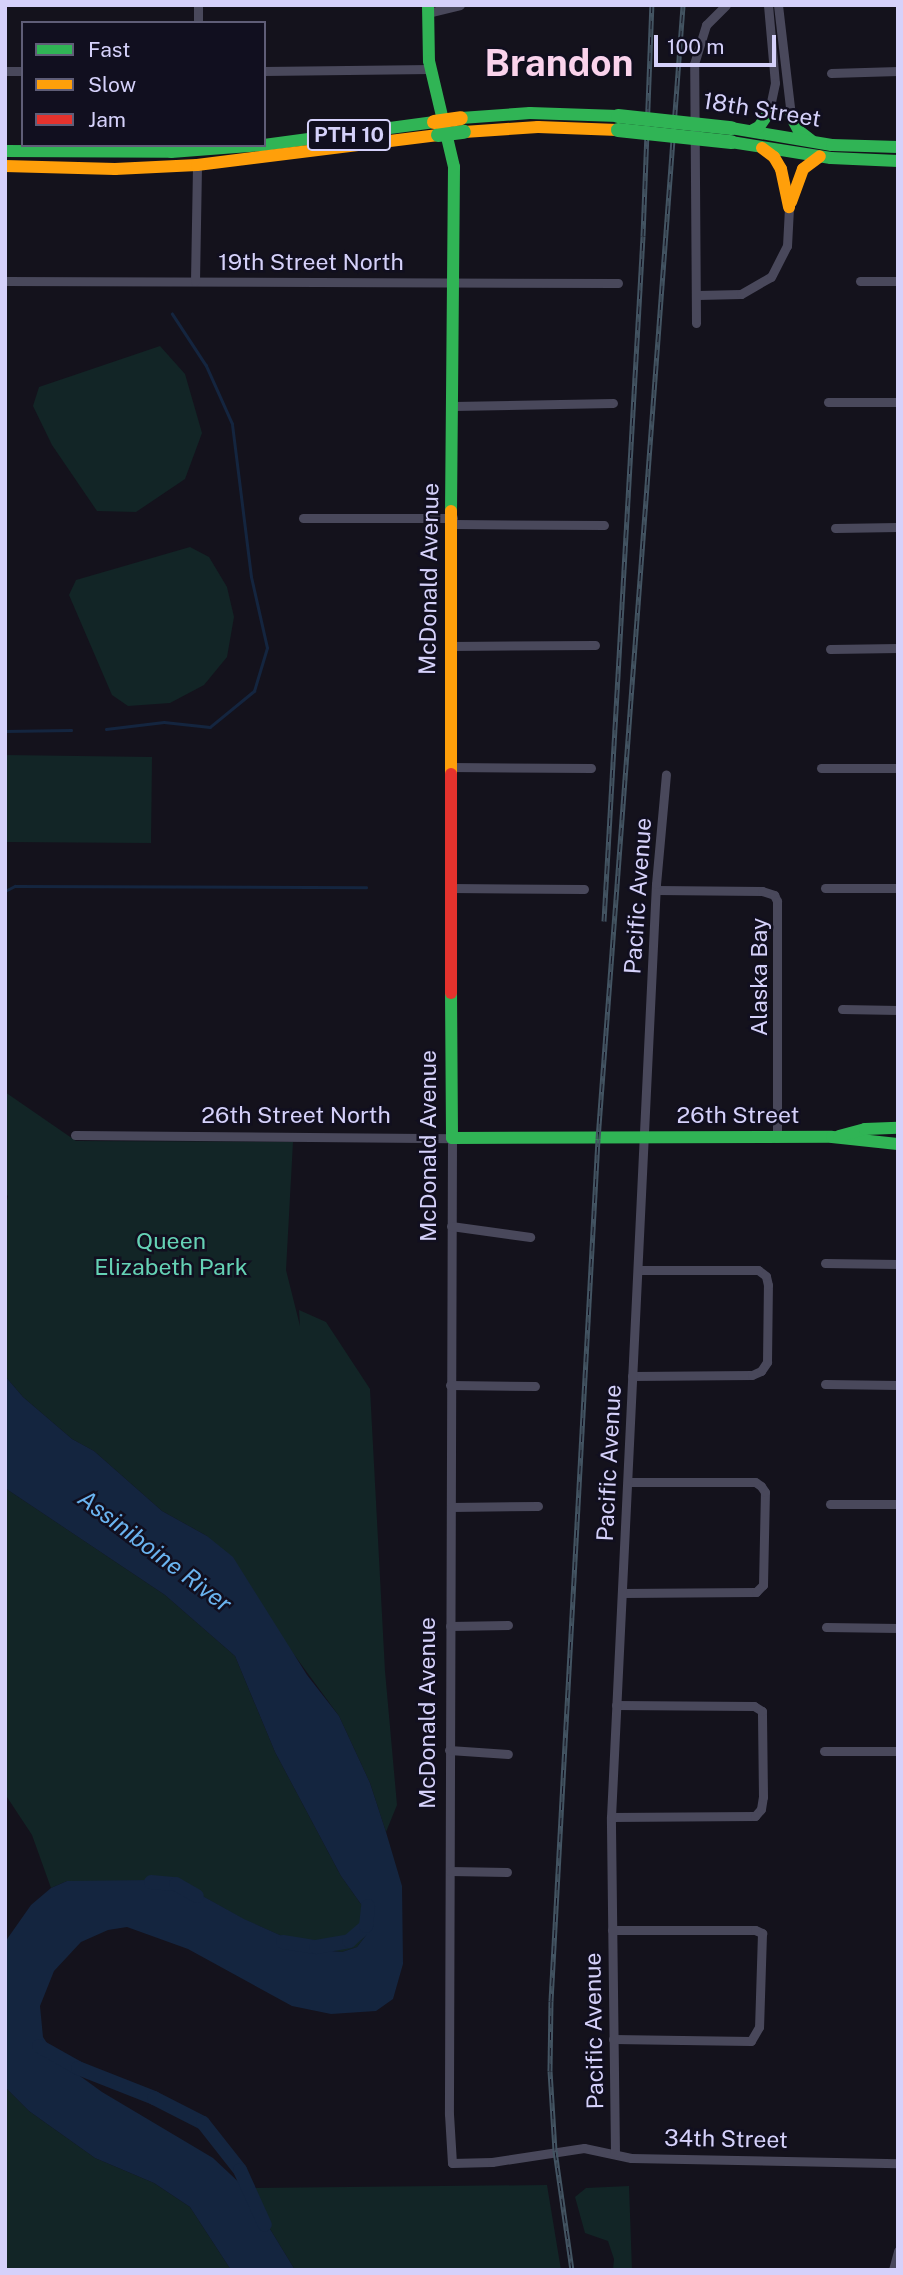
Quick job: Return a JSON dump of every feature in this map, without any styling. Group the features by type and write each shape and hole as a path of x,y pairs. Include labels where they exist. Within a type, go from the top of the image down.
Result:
{"main road":[{"name":"McDonald Avenue","path":"428,9 431,69 440,129 454,167 450,646 452,1138"},
{"path":"751,131 759,127 769,112"},
{"path":"791,116 799,131 813,142"},
{"name":"18th Street","path":"440,129 463,125 538,127 618,123 731,135 761,147 820,156 898,161"},
{"name":"PTH 10","path":"266,145 440,129"},
{"name":"PTH 10","path":"266,147 440,129"},
{"name":"18th Street","path":"731,135 751,131 813,142 898,147"},
{"name":"PTH 10","path":"5,166 115,169 249,147"},
{"name":"PTH 10","path":"5,151 197,154 265,147"},
{"path":"761,147 778,162 789,206"},
{"path":"789,206 803,169 820,156"},
{"name":"26th Street","path":"832,1138 865,1129 898,1128"},
{"name":"26th Street North","path":"452,1138 644,1139"},
{"name":"26th Street","path":"644,1139 832,1138 898,1144"}],"street":[{"path":"428,9 460,5"},
{"path":"696,323 698,295 694,64 706,25 726,5"},
{"path":"768,5 775,83 769,112"},
{"path":"778,5 791,116"},
{"path":"266,71 431,69"},
{"path":"831,73 898,71"},
{"path":"195,281 197,154"},
{"path":"698,295 741,294 771,277 788,246 789,206"},
{"name":"19th Street North","path":"5,281 618,283"},
{"path":"860,281 898,281"},
{"path":"828,402 898,402"},
{"path":"453,406 613,403"},
{"path":"303,518 604,525"},
{"path":"835,528 898,527"},
{"path":"450,646 595,645"},
{"path":"830,649 898,648"},
{"path":"450,767 591,768"},
{"path":"821,768 898,768"},
{"name":"Pacific Avenue","path":"615,2154 611,1817 656,890 666,774"},
{"path":"450,888 584,889"},
{"path":"825,888 898,888"},
{"name":"Alaska Bay","path":"656,890 762,891 769,892 778,901 777,1138"},
{"path":"842,1009 898,1010"},
{"name":"26th Street North","path":"75,1135 452,1138"},
{"name":"McDonald Avenue","path":"452,1138 449,1750 449,2114 452,2163"},
{"path":"451,1226 530,1237"},
{"path":"825,1263 898,1264"},
{"path":"632,1376 752,1375 761,1371 767,1362 768,1285 765,1276 758,1270 638,1270"},
{"path":"825,1384 898,1385"},
{"path":"450,1385 535,1386"},
{"path":"622,1593 756,1592 763,1585 765,1492 761,1486 755,1482 628,1482"},
{"path":"830,1504 898,1504"},
{"path":"450,1507 538,1506"},
{"path":"450,1626 508,1625"},
{"path":"826,1627 898,1628"},
{"path":"611,1817 755,1816 761,1809 764,1797 762,1711 754,1706 616,1704"},
{"path":"449,1750 508,1754"},
{"path":"824,1751 898,1751"},
{"path":"450,1871 507,1872"},
{"path":"612,1930 755,1930 762,1933 759,2027 751,2041 613,2039"},
{"name":"34th Street","path":"452,2163 492,2162 552,2151 594,2148 631,2158 898,2163"},
{"path":"893,2270 898,2251"}],"green space":[{"path":"160,346 185,374 202,433 185,479 136,512 97,511 52,445 33,406 39,387"},
{"path":"190,547 209,557 227,587 234,617 227,657 204,685 170,703 128,706 112,695 69,595 76,580"},
{"path":"5,755 152,757 151,843 5,842"},
{"name":"Queen Elizabeth Park","path":"5,1092 76,1141 293,1142 286,1270 300,1326 299,1310 326,1322 370,1389 385,1671 397,1805 386,1832 370,1783 339,1716 207,1536 162,1511 94,1451 72,1439 23,1397 5,1376 5,1208 8,1196 5,1194"},
{"path":"5,1488 165,1595 235,1656 275,1752 341,1876 363,1907 367,1934 357,1947 342,1952 311,1949 243,1919 190,1889 67,1881 51,1888 32,1835 5,1794"},
{"path":"5,2087 29,2111 95,2158 154,2183 190,2207 231,2270 5,2270"},
{"path":"547,2185 561,2270 295,2270 245,2188"},
{"path":"629,2186 632,2270 613,2270 614,2259 608,2241 585,2233 575,2197 586,2188"}],"water":[{"name":"Assiniboine River","path":"5,1376 23,1397 72,1439 94,1451 162,1511 207,1536 233,1557 307,1675 339,1716 370,1783 386,1832 402,1886 403,1964 393,1999 376,2011 331,2014 292,2006 188,1949 127,1927 108,1930 81,1942 54,1971 40,2006 43,2037 58,2060 102,2092 213,2158 245,2188 295,2270 231,2270 190,2207 154,2183 95,2158 29,2111 5,2087 5,1942 31,1905 51,1888 67,1881 153,1880 190,1889 244,1919 311,1949 342,1952 357,1947 367,1934 363,1907 341,1876 275,1752 235,1656 165,1595 5,1488"}],"waterway":[{"path":"106,729 164,722 210,727 254,691 267,648 251,577 232,424 206,366 172,314"},
{"path":"5,731 71,730"},
{"path":"5,891 15,886 366,887"},
{"name":"Assiniboine River","path":"151,1882 176,1884 197,1896"},
{"name":"Assiniboine River","path":"283,1942 316,1947 349,1941 366,1926 368,1906"},
{"name":"Assiniboine River","path":"39,2046 78,2068 154,2098 203,2123 240,2170 265,2225"}],"railway":[{"path":"604,921 643,236 652,5"},
{"path":"572,2270 555,2150 550,2071 551,2001 598,1139 683,5"}],"traffic: fast":[{"path":"428,5 429,61 454,167 451,511"},
{"path":"751,131 759,127 769,112"},
{"path":"461,118 530,113 618,116"},
{"path":"618,116 731,128"},
{"path":"791,116 799,131 812,141"},
{"path":"266,145 434,122"},
{"path":"731,128 832,145 898,147"},
{"path":"618,130 731,142"},
{"path":"438,135 464,132"},
{"path":"731,142 831,158 898,161"},
{"path":"5,151 171,152 237,147"},
{"path":"451,993 452,1138 832,1137 898,1144"},
{"path":"839,1136 865,1129 898,1128"}],"traffic: slow":[{"path":"434,122 461,118"},
{"path":"464,132 538,127 618,130"},
{"path":"5,166 115,169 197,165 438,135"},
{"path":"762,148 774,157 781,169 789,207"},
{"path":"791,202 803,169 820,156"},
{"path":"451,511 451,774"}],"traffic: jam":[{"path":"451,774 451,993"}],"district":[{"name":"Brandon","path":"559,63"}]}
